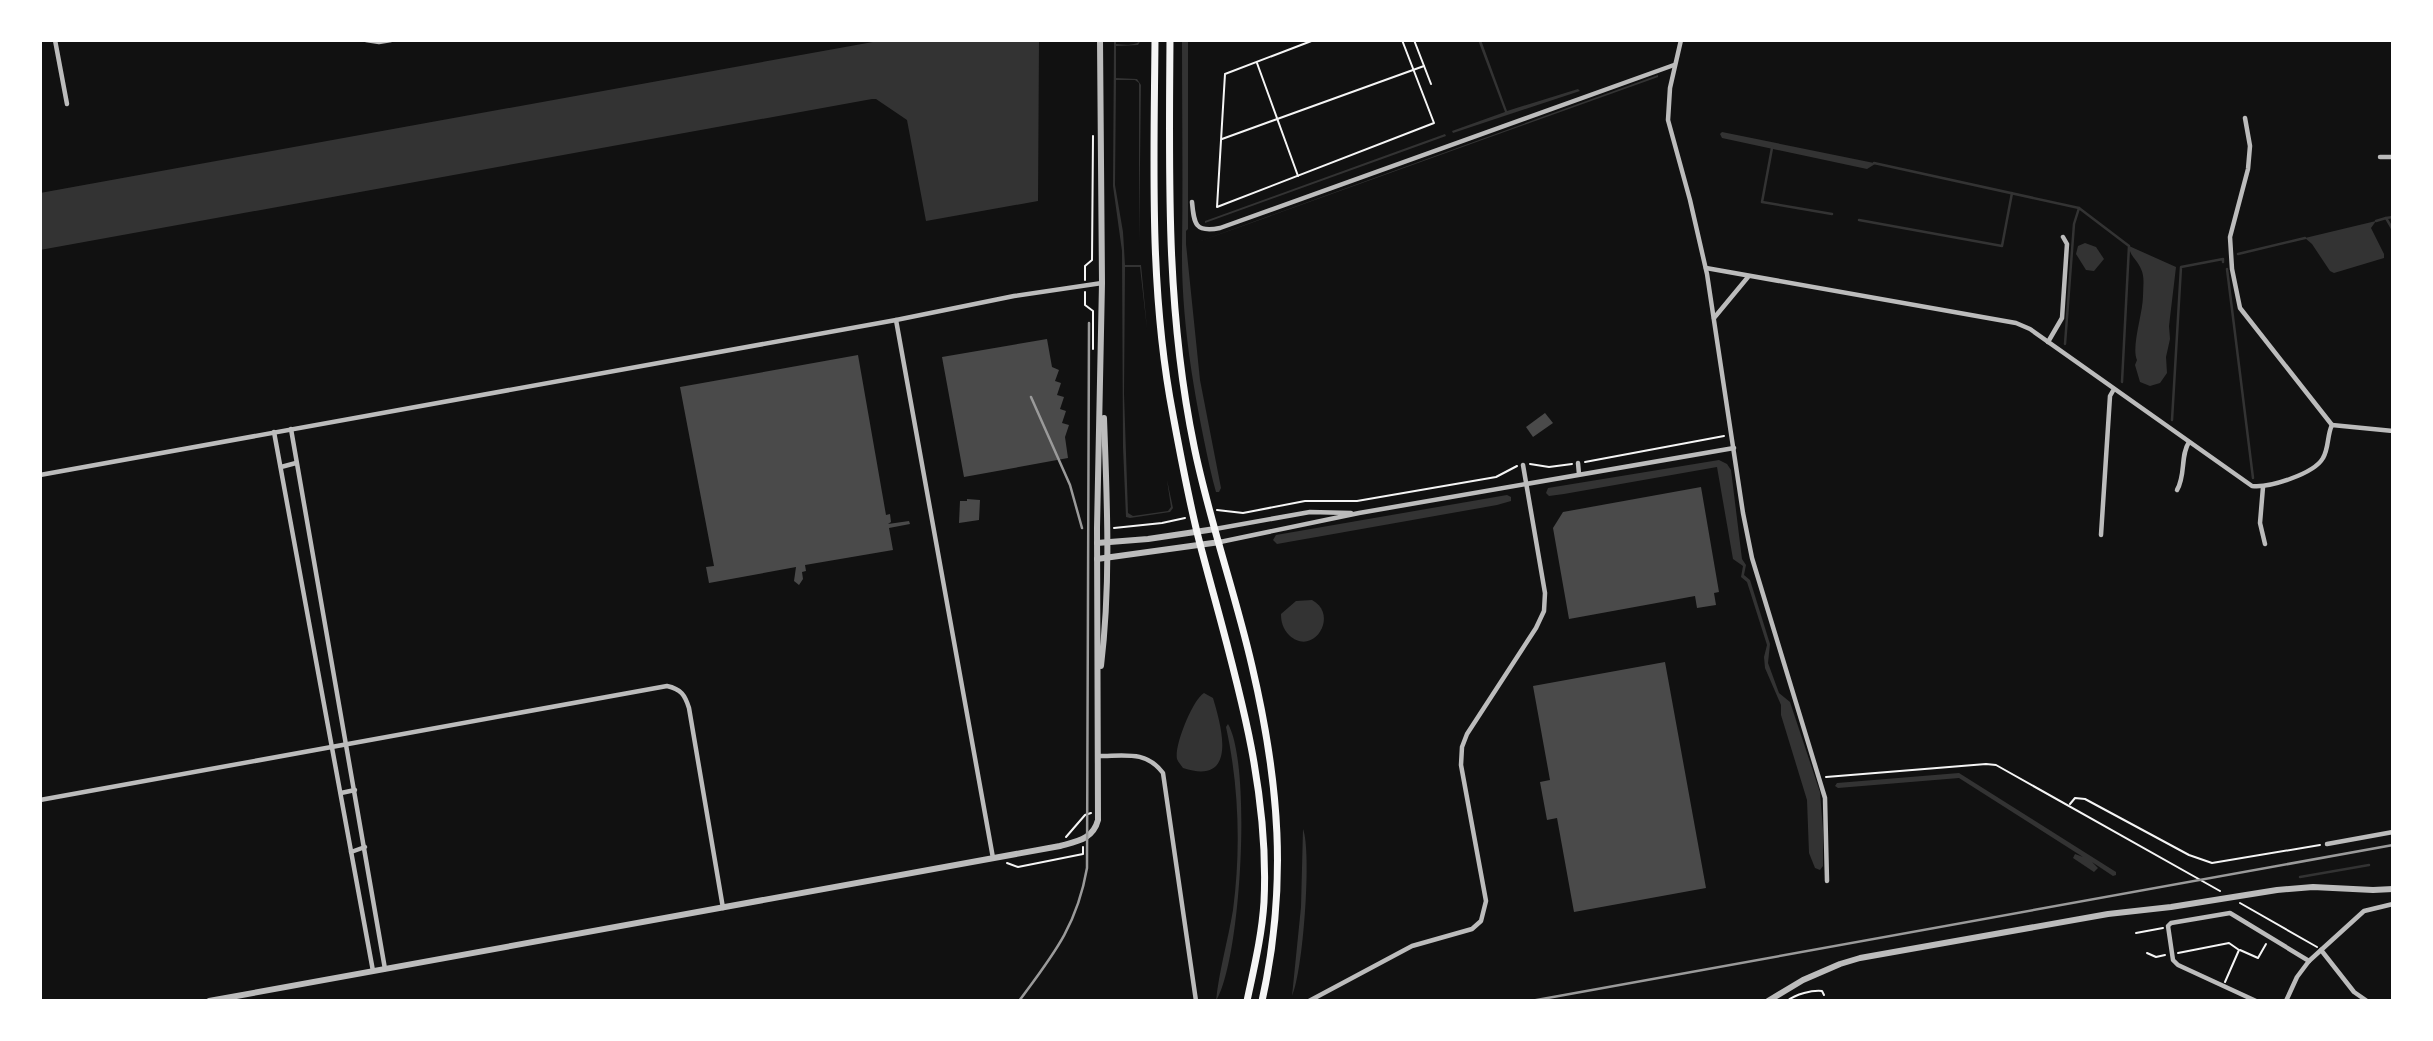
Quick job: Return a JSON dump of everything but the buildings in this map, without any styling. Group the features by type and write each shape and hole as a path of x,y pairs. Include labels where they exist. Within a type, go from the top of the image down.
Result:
{"main road":[{"path":"1155,40 1154,227 1159,325 1172,412 1193,515 1245,715 1262,816 1264,904 1247,1001"},
{"path":"1170,40 1170,258 1187,410 1210,511 1252,666 1271,766 1278,822 1274,941 1262,1001"}],"street":[{"path":"55,40 67,104"},
{"path":"366,40 379,43 391,40"},
{"path":"209,1001 1060,846 1085,838 1095,829 1098,820 1097,543 1102,283 1100,40"},
{"path":"1681,40 1668,97 1668,120 1706,268 1752,558 1820,778 1827,816 1827,881"},
{"path":"1192,202 1194,218 1199,228 1206,231 1220,228 1674,65"},
{"path":"2245,118 2250,146 2248,169 2230,237 2232,270 2240,308 2332,425 2393,431"},
{"path":"2380,158 2393,157"},
{"path":"2048,342 2062,318 2067,244 2063,237"},
{"path":"1706,268 2016,323 2030,329 2252,486 2274,485 2316,466 2325,455 2332,425"},
{"path":"1714,318 1749,276"},
{"path":"40,475 896,320 1014,296 1102,283"},
{"path":"896,320 996,858"},
{"path":"1099,685 1109,558 1101,363"},
{"path":"2101,536 2110,396 2115,389"},
{"path":"291,429 385,970"},
{"path":"274,432 373,972"},
{"path":"2177,491 2183,481 2185,448 2189,442"},
{"path":"1097,559 1220,542 1359,513 1734,448"},
{"path":"281,467 296,463"},
{"path":"1578,463 1580,474"},
{"path":"1310,1001 1412,946 1472,929 1481,921 1486,901 1461,765 1462,747 1467,734 1536,628 1544,611 1545,593 1522,465"},
{"path":"2263,487 2260,523 2265,544"},
{"path":"1097,543 1197,532 1310,512 1359,513"},
{"path":"40,800 667,686 682,692 689,708 723,908"},
{"path":"1098,756 1142,756 1154,761 1163,773 1196,1001"},
{"path":"341,793 355,790"},
{"path":"2327,844 2393,832"},
{"path":"351,852 365,848"},
{"path":"1768,1001 1776,994 1783,993 1822,971 1860,958 2108,914 2241,899 2313,887 2393,889"},
{"path":"2286,1001 2297,977 2309,961 2364,911 2393,904"},
{"path":"2256,1001 2178,965 2172,954 2168,926 2171,923 2230,913 2309,961"},
{"path":"2321,950 2354,992 2367,1001"},
{"path":"1777,1001 1783,993"}],"path":[{"path":"1314,40 1225,74 1217,207 1434,123 1402,40"},
{"path":"1414,40 1430,84"},
{"path":"1257,62 1298,176"},
{"path":"1222,139 1424,66"},
{"path":"1210,511 1243,513 1305,501 1357,501 1496,477 1522,465 1549,467 1578,463 1732,435"},
{"path":"1109,528 1162,523 1193,515"},
{"path":"1820,778 1996,765 2229,896"},
{"path":"2069,805 2076,798 2085,799 2189,855 2212,863 2327,844"},
{"path":"996,858 1018,867 1083,854 1085,838 1077,826"},
{"path":"2241,899 2321,950"},
{"path":"2136,933 2168,926"},
{"path":"2147,953 2156,957 2229,943 2258,958 2271,936"},
{"path":"2223,986 2239,950"},
{"path":"1787,1001 1802,993 1812,992 1824,995 1824,1000"}],"shaded area":[{"path":"884,40 1039,40 1038,201 926,221 907,120 872,99 40,250 40,193"},
{"path":"1114,40 1116,44 1127,45 1141,40 1138,45 1116,46 1116,78 1137,79 1141,85 1139,243 1139,83 1135,80 1116,80 1115,185 1123,232 1125,265 1141,265 1147,329 1140,267 1125,267 1124,394 1128,513 1133,516 1168,511 1171,507 1167,480 1173,508 1170,512 1130,518 1126,517 1123,447 1122,251 1113,186"},
{"path":"1182,40 1188,40 1186,244 1200,380 1221,488 1219,492 1216,492 1213,481 1201,424 1184,307"},
{"path":"1478,40 1481,40 1507,111 1578,89 1580,91 1453,133 1452,131 1505,112"},
{"path":"1658,75 1647,81 1195,243"},
{"path":"1722,132 1875,164 1867,169 1722,138"},
{"path":"1445,134 1446,136 1205,223 1205,221"},
{"path":"2376,221 2371,228 2384,258 2334,273 2305,238"},
{"path":"2085,243 2096,247 2104,259 2094,271 2086,270 2076,254 2078,246"},
{"path":"2129,246 2176,267 2166,357 2167,373 2160,383 2150,386 2140,382 2135,365 2143,279"},
{"path":"1719,460 1731,470 1742,559 1746,565 1744,575 1750,580 1770,644 1768,663 1779,693 1790,702 1820,792 1823,866 1820,870 1815,868 1809,853 1807,800 1781,715 1781,705 1765,668 1767,645 1747,582 1741,577 1743,566 1733,559 1717,467 1564,494 1549,496 1546,493 1548,488"},
{"path":"1507,495 1511,497 1511,501 1497,505 1277,544 1273,540 1276,535"},
{"path":"1312,600 1324,615 1323,624 1314,638 1298,641 1285,630 1281,614 1296,601"},
{"path":"1204,693 1213,698 1220,724 1222,751 1219,762 1212,769 1200,771 1183,768 1177,759 1177,753 1190,713"},
{"path":"1228,724 1235,746 1240,779 1240,863 1232,947 1225,979 1216,1001 1233,910 1237,864 1236,795 1226,727"},
{"path":"1959,773 2116,872 2116,875 2113,876 2092,862 2098,868 2094,872 2073,858 2075,854 2083,857 1959,778 1838,788 1835,786 1837,783"},
{"path":"1303,829 1307,862 1305,913 1300,964 1292,996 1301,907"}],"waterway":[{"path":"1772,148 1762,202 1832,214"},
{"path":"1874,163 2079,208"},
{"path":"1859,220 2002,246 2012,193"},
{"path":"2065,344 2074,224 2079,208 2129,246 2122,382"},
{"path":"2386,218 2393,217"},
{"path":"2376,221 2386,218 2393,230"},
{"path":"2238,254 2305,238"},
{"path":"2172,420 2181,267 2223,259 2223,262"},
{"path":"2227,269 2253,478"},
{"path":"2300,877 2369,865"}],"railway":[{"path":"1019,1001 1062,939 1077,907 1087,868 1089,323"},
{"path":"1031,397 1070,485 1082,528"},
{"path":"1531,1001 2393,845"}]}
